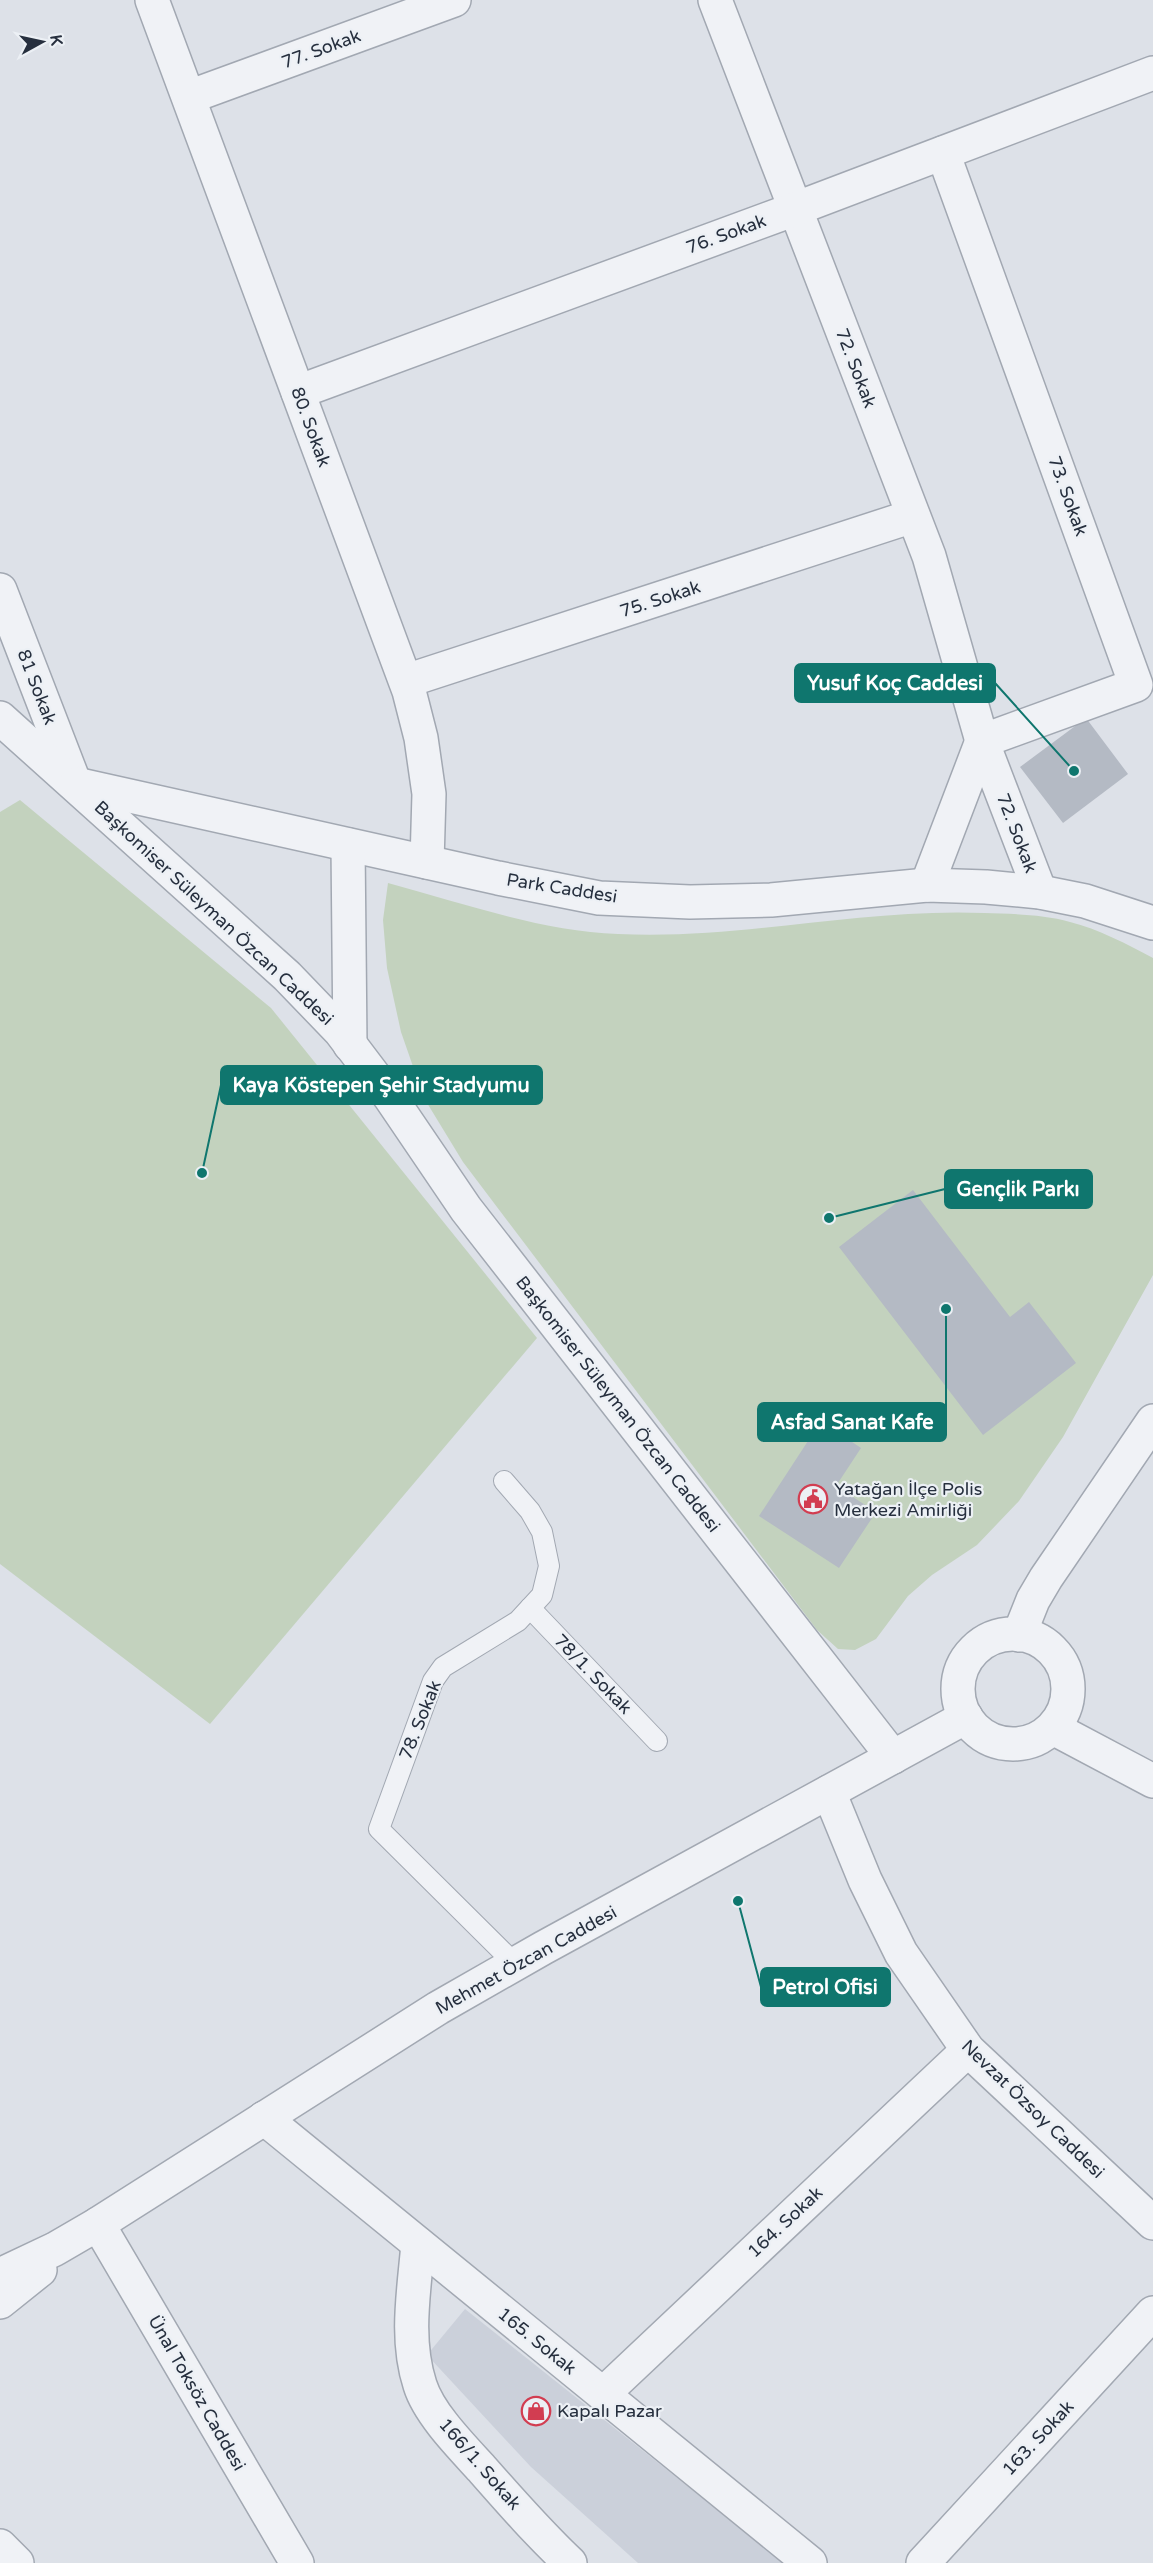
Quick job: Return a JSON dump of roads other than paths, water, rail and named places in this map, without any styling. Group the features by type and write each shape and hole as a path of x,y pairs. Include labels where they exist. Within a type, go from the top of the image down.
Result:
{"street":[{"name":"80. Sokak","path":"152,0 406,681 421,738 429,794 427,862"},
{"name":"77. Sokak","path":"189,98 454,0"},
{"name":"72. Sokak","path":"715,0 929,556 982,741 1040,891"},
{"name":"76. Sokak","path":"298,392 795,209 1153,73"},
{"name":"73. Sokak","path":"943,153 1136,685 982,741"},
{"name":"75. Sokak","path":"406,681 913,516"},
{"name":"81 Sokak","path":"0,590 74,784"},
{"name":"Park Caddesi","path":"0,718 74,784 599,898 679,902 771,900 927,885 986,886 1040,891 1085,901 1153,923"},
{"path":"927,885 982,741"},
{"name":"Başkomiser Süleyman Özcan Caddesi","path":"74,784 287,976 340,1031 390,1097 466,1209 892,1757"},
{"name":"Başkomiser Süleyman Özcan Caddesi","path":"348,845 350,1045"},
{"path":"1019,1635 1033,1600 1046,1578 1153,1421"},
{"path":"1019,1635 1033,1637 1047,1646 1059,1659 1066,1675 1068,1694 1063,1712 1053,1728 1038,1739 1020,1744 1000,1743 983,1735 966,1717 958,1688 962,1671 970,1655 983,1644 998,1636 1019,1635"},
{"name":"Mehmet Özcan Caddesi","path":"0,2275 55,2249 98,2224 438,2008 966,1717"},
{"path":"1053,1728 1153,1781"},
{"name":"Nevzat Özsoy Caddesi","path":"829,1792 866,1880 901,1953 968,2050 1153,2223"},
{"name":"164. Sokak","path":"603,2394 968,2050"},
{"name":"165. Sokak","path":"264,2118 810,2563"},
{"name":"Mehmet Özcan Caddesi","path":"0,2302 98,2224"},
{"name":"Ünal Toksöz Caddesi","path":"98,2224 297,2563"},
{"name":"166/1. Sokak","path":"418,2244 411,2324 412,2349 420,2387 444,2427 546,2541 570,2563"},
{"name":"163. Sokak","path":"924,2563 1153,2313"},
{"path":"0,2546 17,2563"}],"lane":[{"name":"78. Sokak","path":"504,1481 530,1511 542,1532 549,1566 542,1595 518,1621 443,1667 433,1681 379,1829 515,1964"},
{"name":"78/1. Sokak","path":"530,1608 657,1741"}],"place":[{"name":"Yusuf Koç Caddesi","path":"1074,771"},
{"name":"Kaya Köstepen Şehir Stadyumu","path":"202,1173"},
{"name":"Gençlik Parkı","path":"829,1218"},
{"name":"Asfad Sanat Kafe","path":"946,1309"},
{"name":"Yatağan İlçe Polis Merkezi Amirliği","path":"813,1499"},
{"name":"Petrol Ofisi","path":"738,1901"},
{"name":"Kapalı Pazar","path":"536,2411"}]}
